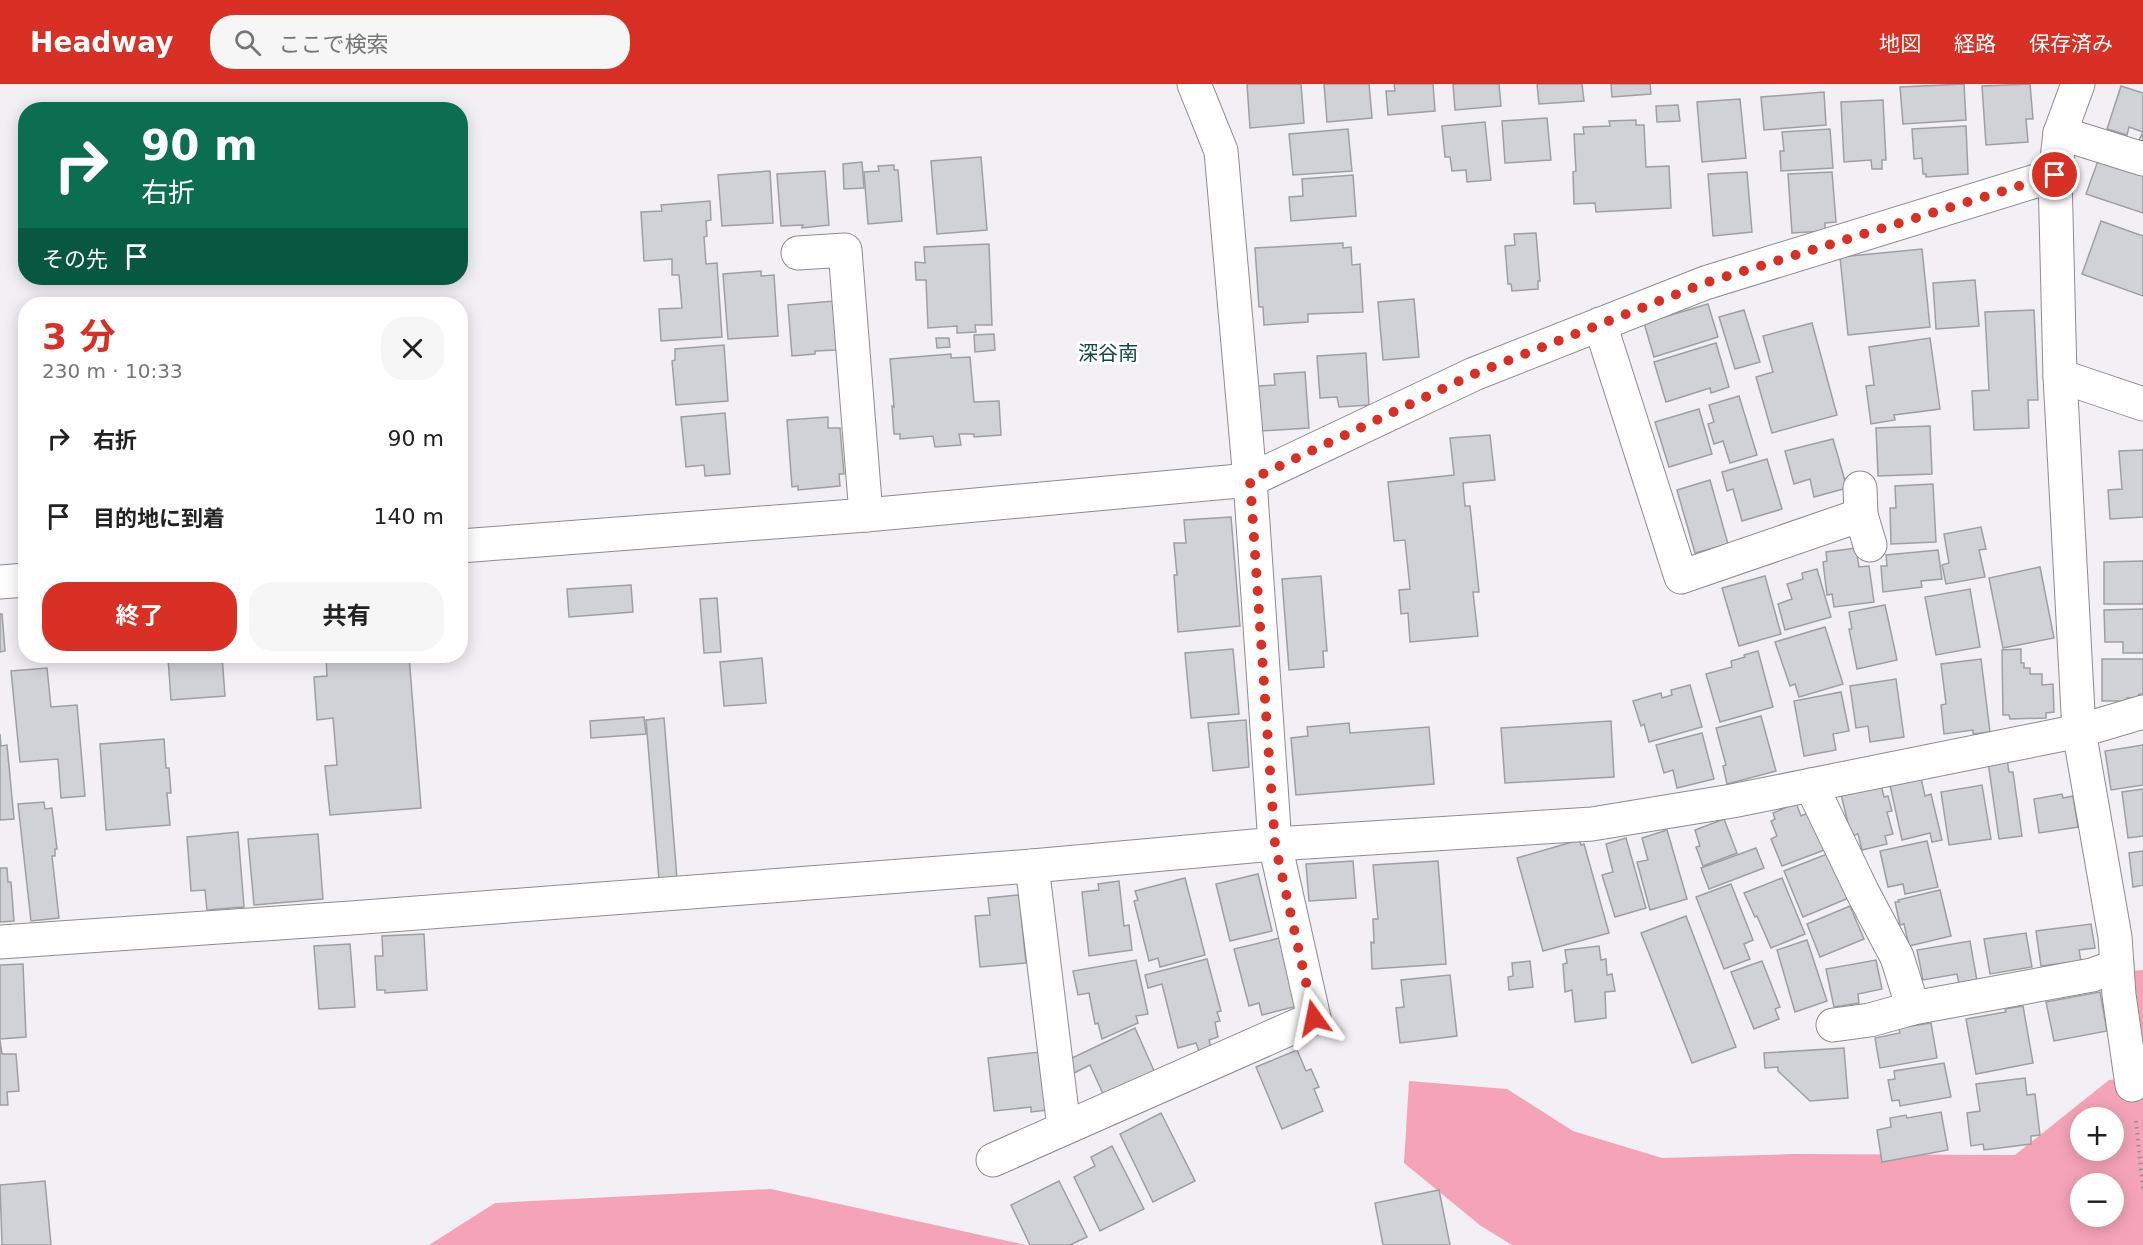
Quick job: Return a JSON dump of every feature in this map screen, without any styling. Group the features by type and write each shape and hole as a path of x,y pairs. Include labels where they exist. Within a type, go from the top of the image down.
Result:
{"street":[{"path":"993,1160 1314,1018 1275,844 1250,480 1221,151 1194,84"},
{"path":"2078,84 2060,133 2055,175 2060,376 2079,730 2115,937 2132,1085"},
{"path":"2060,133 2143,159"},
{"path":"468,545 866,515 1250,480 1474,374 1705,283 2055,175"},
{"path":"798,253 845,250 866,515"},
{"path":"1600,324 1681,577 1864,516"},
{"path":"2060,376 2143,404"},
{"path":"0,582 18,581"},
{"path":"0,942 1032,866 1275,844 1592,824 1732,801 1811,785 2079,730 2143,712"},
{"path":"1811,785 1897,957 1914,1008"},
{"path":"1032,866 1064,1128"},
{"path":"1833,1025 1869,1020 1914,1008 2092,975 2117,966"}],"path":[{"path":"2132,1085 2143,1189"}],"shaded area":[{"path":"2143,970 2143,1061 2130,971"},
{"path":"2143,1077 2143,1245 1512,1245 1481,1226 1404,1163 1409,1081 1507,1089 1573,1131 1662,1158 1793,1154 2015,1155 2070,1111 2070,1161 2124,1161 2124,1107 2075,1107 2109,1080"},
{"path":"771,1189 1026,1245 429,1245 495,1203"}],"building":[{"path":"1247,84 1301,84 1304,123 1250,128"},
{"path":"1324,84 1369,84 1372,118 1327,122"},
{"path":"1394,84 1433,84 1435,111 1388,115 1386,91 1395,91"},
{"path":"1453,84 1499,84 1501,106 1455,110"},
{"path":"1537,84 1582,84 1584,101 1539,104"},
{"path":"1611,84 1650,84 1651,94 1612,97"},
{"path":"1964,84 1966,120 1903,124 1900,87"},
{"path":"2030,84 2033,119 2026,119 2028,142 1986,145 1982,86"},
{"path":"2121,86 2143,93 2143,132 2129,127 2127,135 2107,129"},
{"path":"1824,92 1826,125 1764,130 1761,97"},
{"path":"1740,99 1746,158 1702,162 1697,102"},
{"path":"1883,100 1886,160 1882,160 1882,169 1872,169 1871,160 1844,162 1841,102"},
{"path":"1678,105 1680,121 1657,122 1656,106"},
{"path":"1547,118 1551,160 1505,163 1502,121"},
{"path":"1636,120 1636,125 1644,125 1646,167 1669,166 1671,208 1596,212 1595,203 1574,204 1573,172 1576,171 1574,134 1584,134 1583,127 1610,126 1609,121"},
{"path":"1485,122 1491,180 1467,182 1466,170 1452,171 1450,157 1445,157 1442,126"},
{"path":"1966,126 1968,174 1926,177 1926,174 1923,174 1922,158 1914,159 1912,129"},
{"path":"1348,129 1352,171 1293,175 1289,134"},
{"path":"1830,129 1833,168 1781,171 1780,151 1784,151 1782,132"},
{"path":"981,157 987,230 937,234 931,161"},
{"path":"2099,158 2143,174 2143,213 2086,194"},
{"path":"862,162 864,188 844,189 843,164"},
{"path":"894,165 894,170 898,170 902,221 868,224 864,172 879,171 878,166"},
{"path":"770,171 773,223 722,226 718,175"},
{"path":"825,171 829,225 802,228 803,225 781,226 777,174"},
{"path":"1747,172 1752,232 1713,236 1708,174"},
{"path":"1832,172 1836,222 1825,223 1825,231 1792,233 1788,174"},
{"path":"1353,175 1356,216 1291,221 1289,197 1303,196 1302,179"},
{"path":"710,201 711,220 706,221 707,236 704,237 706,264 717,263 722,337 661,341 659,309 682,308 679,275 672,275 672,259 644,261 641,212 662,211 661,205"},
{"path":"2101,221 2143,236 2143,296 2082,274"},
{"path":"1536,233 1540,281 1538,281 1538,289 1512,291 1511,284 1508,284 1505,246 1515,245 1514,234"},
{"path":"1343,243 1343,248 1351,247 1352,265 1360,264 1363,312 1308,314 1308,322 1264,325 1263,307 1259,307 1255,248"},
{"path":"989,244 992,325 975,325 976,332 957,333 957,326 928,328 926,280 916,280 915,262 925,263 924,247"},
{"path":"1922,249 1930,327 1848,335 1840,257"},
{"path":"761,271 761,276 774,275 778,336 728,339 723,274"},
{"path":"1975,280 1979,326 1936,329 1933,283"},
{"path":"1414,299 1419,357 1383,360 1378,302"},
{"path":"834,301 837,350 815,351 815,354 792,356 788,305"},
{"path":"1708,304 1718,337 1654,357 1644,323"},
{"path":"1744,310 1760,362 1735,369 1719,317"},
{"path":"2034,310 2038,400 2028,400 2029,428 1974,430 1972,391 1989,390 1985,312"},
{"path":"1812,323 1837,415 1772,433 1756,377 1773,372 1763,336"},
{"path":"994,334 995,350 975,352 974,335"},
{"path":"936,338 949,338 950,347 937,348"},
{"path":"1930,338 1940,409 1894,415 1895,420 1871,424 1866,386 1874,385 1869,347"},
{"path":"1716,343 1729,387 1711,393 1710,388 1666,402 1654,362"},
{"path":"724,345 728,401 676,405 672,361 675,360 675,349"},
{"path":"1366,353 1369,405 1339,407 1337,397 1320,398 1317,356"},
{"path":"951,354 951,358 970,357 974,402 999,401 1001,435 974,437 974,434 959,434 961,445 935,447 933,436 900,439 900,434 894,434 890,359"},
{"path":"1305,372 1309,428 1261,431 1258,386 1275,385 1274,374"},
{"path":"1739,396 1757,455 1730,463 1723,441 1714,444 1708,424 1714,422 1709,405"},
{"path":"1699,409 1712,454 1669,467 1655,422"},
{"path":"725,413 730,474 705,476 704,465 686,467 681,417"},
{"path":"828,417 828,428 840,428 844,474 839,474 840,486 798,490 798,486 792,487 787,420"},
{"path":"1930,426 1932,474 1878,476 1876,428"},
{"path":"1490,435 1495,480 1463,483 1465,506 1470,506 1479,592 1473,592 1478,636 1410,642 1408,613 1401,614 1399,590 1410,589 1405,540 1394,541 1388,482 1454,475 1450,438"},
{"path":"1833,439 1847,488 1814,497 1810,479 1794,484 1785,451"},
{"path":"2143,450 2143,517 2110,519 2108,490 2122,489 2119,451"},
{"path":"1767,459 1782,509 1742,521 1733,489 1727,491 1722,472"},
{"path":"1710,480 1728,544 1695,553 1677,490"},
{"path":"1933,484 1936,542 1891,544 1890,508 1896,508 1895,486"},
{"path":"1231,517 1240,626 1178,632 1174,543 1186,543 1184,520"},
{"path":"1981,527 1986,549 1979,550 1985,577 1946,584 1942,565 1949,563 1944,534"},
{"path":"1856,548 1859,567 1869,566 1874,602 1834,607 1832,594 1827,595 1823,562 1827,561 1826,552"},
{"path":"1938,550 1942,579 1921,581 1922,587 1883,592 1881,566 1887,566 1886,555"},
{"path":"2143,561 2143,604 2104,604 2104,562"},
{"path":"2040,567 2054,638 2003,648 1989,578"},
{"path":"1817,569 1831,617 1785,630 1778,604 1792,599 1787,584 1803,579 1802,573"},
{"path":"1321,576 1327,651 1323,651 1324,667 1289,670 1282,579"},
{"path":"1765,576 1781,634 1739,646 1722,588"},
{"path":"631,585 633,612 569,617 567,589"},
{"path":"1970,589 1980,647 1936,655 1925,597"},
{"path":"717,598 721,652 704,653 700,599"},
{"path":"1885,605 1897,660 1857,669 1849,629 1852,629 1849,612"},
{"path":"2143,609 2143,653 2123,653 2123,642 2105,642 2104,610"},
{"path":"0,614 2,614 5,651 0,652"},
{"path":"1825,627 1843,684 1799,697 1795,684 1790,686 1775,642"},
{"path":"1233,649 1239,714 1191,718 1185,653"},
{"path":"2021,649 2021,663 2024,663 2024,668 2030,668 2030,674 2042,674 2042,685 2053,684 2054,712 2046,713 2046,718 2010,719 2009,715 2003,715 2002,650"},
{"path":"1758,651 1773,707 1720,722 1706,674 1732,667 1731,661"},
{"path":"762,658 766,703 724,706 720,662"},
{"path":"1981,659 1990,732 1973,734 1973,730 1944,734 1941,705 1946,704 1941,664"},
{"path":"2102,659 2143,659 2143,694 2139,694 2138,698 2127,698 2127,701 2102,701"},
{"path":"168,663 223,663 225,696 171,700"},
{"path":"326,663 410,663 421,808 330,815 325,766 337,765 333,718 317,720 314,677 327,676"},
{"path":"47,668 51,707 77,705 85,796 61,798 58,759 20,762 11,671"},
{"path":"1896,679 1904,737 1870,742 1868,726 1856,728 1850,686"},
{"path":"1690,685 1702,727 1649,742 1644,724 1641,726 1633,701 1661,693 1662,698 1672,695 1671,690"},
{"path":"1841,692 1849,731 1833,734 1836,750 1804,756 1794,701"},
{"path":"1761,716 1776,771 1727,784 1723,766 1726,765 1716,728"},
{"path":"644,717 646,734 591,738 590,721"},
{"path":"664,718 677,879 659,880 646,720"},
{"path":"1246,720 1249,767 1213,771 1208,723"},
{"path":"1611,721 1614,777 1505,783 1501,728"},
{"path":"1349,723 1350,733 1429,727 1434,784 1296,795 1291,738 1308,736 1307,727"},
{"path":"1702,733 1714,779 1677,788 1673,770 1664,773 1656,745"},
{"path":"0,734 1,746 7,745 14,819 0,820"},
{"path":"164,739 171,793 167,793 170,825 106,830 100,744"},
{"path":"2143,745 2143,785 2111,790 2105,751"},
{"path":"2007,759 2009,772 2013,772 2022,836 1999,839 1988,762"},
{"path":"1921,778 1925,796 1931,794 1942,840 1932,842 1930,833 1902,840 1890,785"},
{"path":"1881,785 1884,797 1888,796 1892,811 1887,812 1893,834 1885,836 1887,844 1862,850 1858,834 1851,836 1841,794"},
{"path":"1982,785 1991,839 1949,845 1941,792"},
{"path":"2143,789 2143,836 2128,838 2122,792"},
{"path":"2062,794 2063,798 2073,796 2078,827 2039,833 2034,799"},
{"path":"44,802 45,809 52,808 57,849 55,849 55,856 52,856 59,918 31,921 18,804"},
{"path":"1796,803 1801,816 1812,811 1827,849 1782,866 1771,839 1777,836 1771,821 1775,819 1773,813"},
{"path":"1724,819 1737,853 1703,866 1696,847 1700,846 1695,830"},
{"path":"1667,830 1687,899 1650,910 1637,862 1648,860 1642,838"},
{"path":"238,832 244,907 207,910 205,890 191,891 187,837"},
{"path":"318,834 323,899 254,905 248,839"},
{"path":"1626,838 1646,908 1615,917 1602,875 1613,872 1606,844"},
{"path":"1579,840 1581,845 1584,844 1609,933 1543,951 1517,858"},
{"path":"1927,841 1938,887 1905,894 1903,884 1888,887 1880,851"},
{"path":"1756,848 1764,868 1709,889 1701,868"},
{"path":"2143,851 2143,885 2133,887 2129,853"},
{"path":"1832,852 1851,897 1803,917 1784,871"},
{"path":"1353,861 1356,898 1309,901 1306,864"},
{"path":"1438,861 1446,964 1372,969 1373,919 1378,919 1373,865"},
{"path":"0,868 7,868 8,882 11,882 14,921 0,922"},
{"path":"1258,874 1272,931 1230,941 1216,884"},
{"path":"1185,878 1205,955 1160,967 1158,958 1149,961 1134,901 1138,900 1135,891"},
{"path":"1782,878 1805,934 1771,948 1744,893"},
{"path":"1119,881 1124,926 1129,925 1132,950 1089,956 1082,892 1099,890 1098,884"},
{"path":"1731,884 1753,940 1744,944 1750,959 1724,969 1696,897"},
{"path":"1940,890 1951,936 1909,946 1904,924 1900,925 1895,902"},
{"path":"1019,895 1026,963 980,967 975,916 990,915 988,898"},
{"path":"1850,906 1864,939 1820,957 1807,924"},
{"path":"1686,916 1736,1047 1692,1063 1641,933"},
{"path":"2091,924 2095,948 2079,950 2081,961 2041,966 2036,931"},
{"path":"2026,933 2032,967 1990,974 1984,939"},
{"path":"424,934 427,990 385,993 385,990 377,990 375,956 383,956 382,936"},
{"path":"1280,938 1297,1006 1262,1015 1259,1003 1249,1006 1234,949"},
{"path":"1807,940 1827,1001 1795,1012 1777,950"},
{"path":"1970,941 1977,981 1959,984 1957,974 1923,980 1917,950"},
{"path":"350,944 355,1007 319,1009 314,946"},
{"path":"1599,946 1601,960 1606,959 1607,975 1612,974 1615,991 1605,992 1606,1018 1575,1022 1572,990 1565,992 1563,964 1567,963 1565,950"},
{"path":"1207,959 1221,1011 1217,1012 1220,1021 1215,1022 1218,1037 1209,1040 1211,1048 1199,1051 1196,1043 1178,1048 1162,984 1148,988 1145,975"},
{"path":"1136,960 1148,1014 1136,1016 1138,1023 1102,1039 1098,1023 1095,1024 1089,993 1078,995 1073,971"},
{"path":"1876,960 1882,989 1858,994 1859,1003 1834,1007 1826,969"},
{"path":"1530,961 1533,987 1509,990 1508,977 1513,976 1512,963"},
{"path":"1762,961 1780,1007 1775,1009 1779,1019 1754,1029 1731,972"},
{"path":"23,964 26,1037 0,1039 0,965"},
{"path":"1450,975 1457,1036 1400,1043 1396,1008 1404,1007 1401,980"},
{"path":"2100,992 2107,1031 2054,1041 2046,1002"},
{"path":"2023,1006 2033,1063 1976,1074 1966,1019 2006,1012 2005,1009"},
{"path":"1931,1023 1937,1058 1880,1068 1875,1038 1900,1033 1899,1028"},
{"path":"1135,1028 1155,1073 1104,1096 1090,1065 1072,1074 1070,1059"},
{"path":"0,1040 2,1054 16,1054 19,1091 7,1092 8,1105 0,1105"},
{"path":"1844,1048 1848,1098 1810,1101 1778,1071 1778,1067 1765,1068 1764,1053"},
{"path":"1297,1050 1306,1071 1311,1069 1319,1087 1314,1089 1323,1111 1282,1129 1256,1067"},
{"path":"1040,1052 1047,1110 1031,1112 1031,1107 994,1111 988,1058"},
{"path":"1944,1063 1951,1097 1900,1106 1899,1100 1892,1101 1888,1080 1895,1079 1894,1071"},
{"path":"2025,1078 2027,1095 2035,1094 2040,1135 2031,1136 2031,1144 1984,1150 1983,1144 1971,1146 1967,1113 1980,1111 1976,1084"},
{"path":"1941,1112 1948,1150 1882,1162 1877,1130 1891,1127 1890,1118 1906,1115 1907,1118"},
{"path":"1161,1113 1195,1181 1153,1202 1120,1134"},
{"path":"1112,1146 1144,1209 1100,1231 1074,1177 1095,1166 1091,1157"},
{"path":"45,1181 51,1245 2,1245 0,1185"},
{"path":"1059,1181 1087,1237 1070,1245 1030,1245 1011,1205"},
{"path":"1439,1190 1450,1245 1383,1245 1375,1203"}],"district":[{"name":"深谷南","path":"1108,353"}],"route":[{"path":"1314,1018 1275,844 1250,480 1474,374 1705,283 2055,175"}]}
